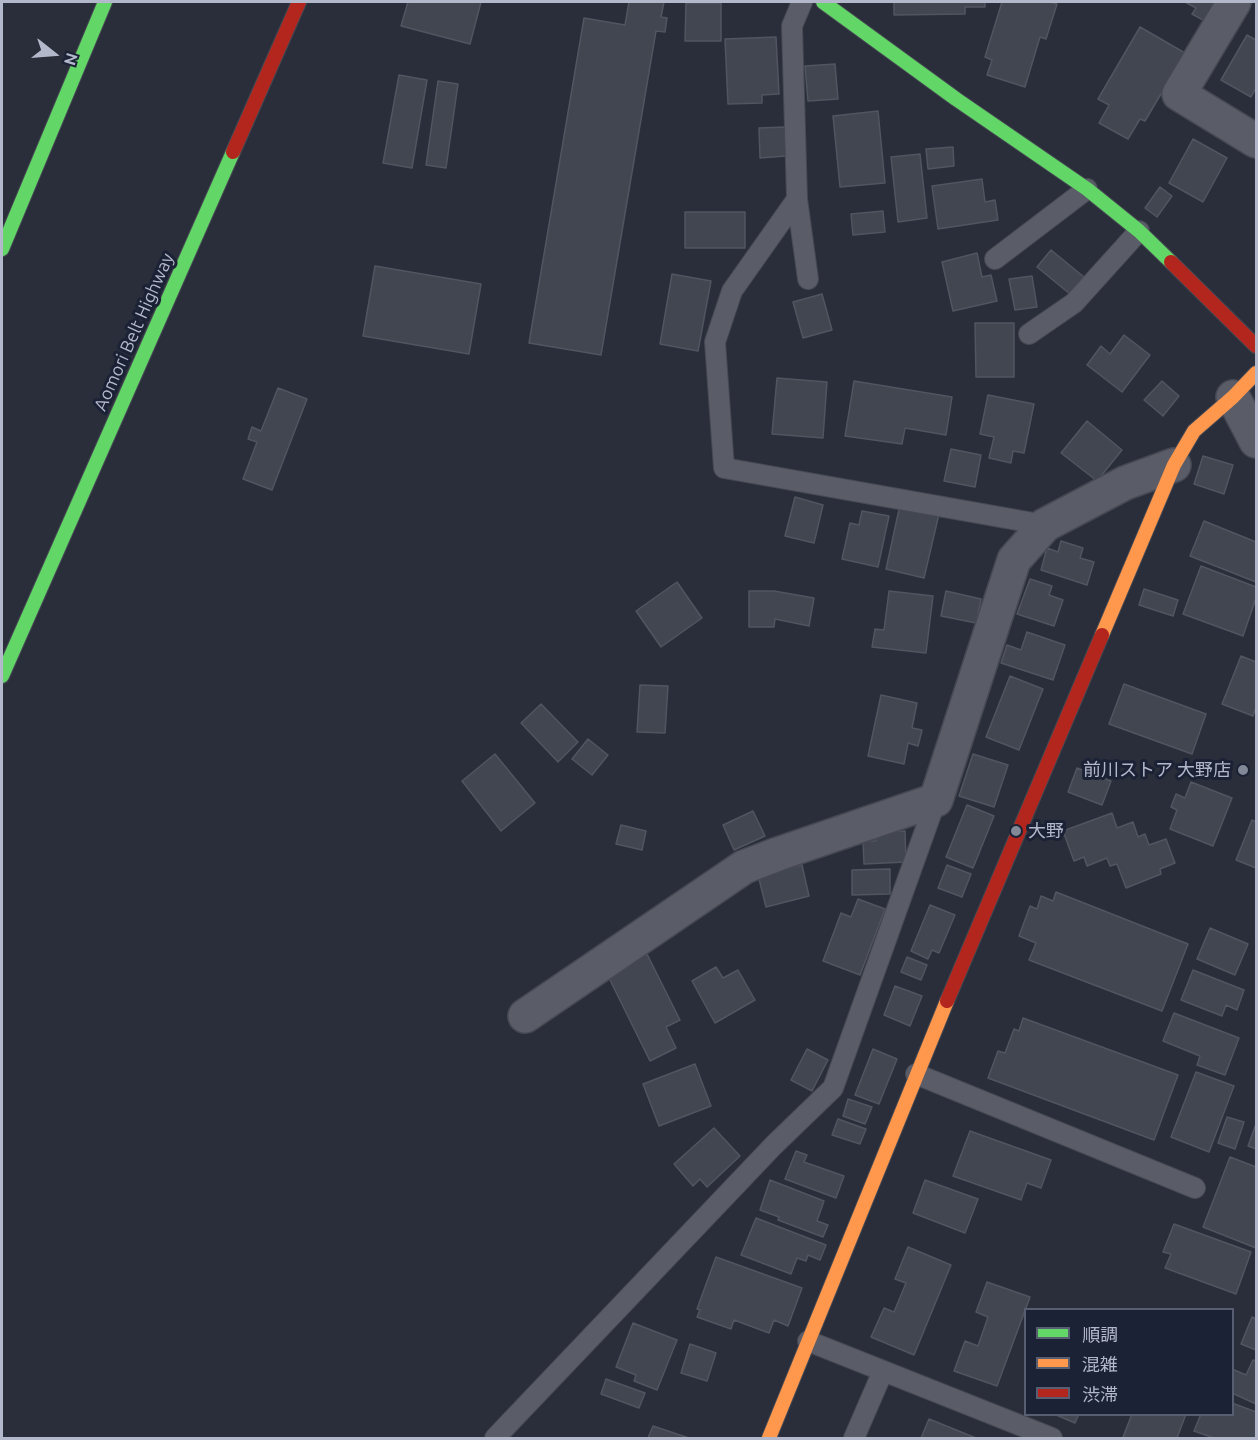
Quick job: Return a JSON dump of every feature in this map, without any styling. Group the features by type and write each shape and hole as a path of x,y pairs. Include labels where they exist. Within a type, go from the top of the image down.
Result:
{"main road":[{"path":"2,249 105,2"},
{"name":"Aomori Belt Highway","path":"2,676 299,2"},
{"path":"823,2 956,99 1088,189 1139,231 1257,346"},
{"path":"769,1438 916,1074 1174,465 1194,431 1257,373"}],"street":[{"path":"1234,2 1179,94 1257,141"},
{"path":"1233,397 1257,441"},
{"path":"525,1016 744,867 936,800 1014,560 1045,525 1125,483 1174,465"}],"lane":[{"path":"802,2 792,26 797,199 808,279"},
{"path":"995,259 1088,189"},
{"path":"797,199 732,291 715,342 724,468 1045,525"},
{"path":"1029,334 1074,303 1139,231"},
{"path":"495,1438 774,1145 833,1088 936,800"},
{"path":"916,1074 1195,1188"},
{"path":"808,1341 1052,1438"},
{"path":"854,1438 883,1371"}],"building":[{"path":"408,2 481,2 470,44 401,26"},
{"path":"629,2 664,2 661,17 667,18 665,32 656,31 601,355 529,343 584,18 625,25"},
{"path":"894,2 985,2 985,7 965,7 965,14 894,15"},
{"path":"1002,2 1057,4 1046,39 1040,37 1025,87 987,75 992,60 985,57"},
{"path":"1185,2 1216,2 1205,21 1192,14 1196,8"},
{"path":"686,3 721,3 721,41 685,41"},
{"path":"1140,27 1185,53 1145,121 1140,119 1128,139 1099,123 1109,105 1098,99"},
{"path":"1247,35 1256,40 1256,88 1251,97 1221,80"},
{"path":"776,37 779,94 762,95 762,103 728,104 725,39"},
{"path":"835,64 838,99 808,101 805,66"},
{"path":"399,75 427,80 412,168 383,163"},
{"path":"438,81 458,84 446,168 426,165"},
{"path":"878,111 885,183 840,187 833,116"},
{"path":"785,127 786,156 760,158 759,128"},
{"path":"1193,139 1227,158 1203,202 1169,183"},
{"path":"953,147 954,166 928,169 926,149"},
{"path":"920,154 927,218 898,222 891,157"},
{"path":"982,179 985,202 995,200 998,220 938,229 932,186"},
{"path":"1160,187 1172,196 1157,217 1145,208"},
{"path":"883,211 885,232 853,235 851,214"},
{"path":"685,212 745,212 745,248 685,248"},
{"path":"1051,250 1084,277 1070,294 1037,267"},
{"path":"977,253 982,277 991,275 997,301 953,311 942,262"},
{"path":"375,266 481,284 469,354 363,336"},
{"path":"672,274 711,281 698,351 660,344"},
{"path":"1032,276 1037,307 1015,310 1009,279"},
{"path":"822,294 832,330 803,338 793,302"},
{"path":"975,323 1014,323 1014,377 976,377"},
{"path":"1124,335 1150,355 1122,392 1087,365 1101,346 1110,354"},
{"path":"777,378 827,382 823,438 772,434"},
{"path":"854,381 952,397 946,435 905,428 902,444 845,436"},
{"path":"1162,381 1179,396 1163,416 1144,400"},
{"path":"278,388 307,399 272,490 243,479 257,442 248,439 252,427 261,431"},
{"path":"988,395 1034,404 1024,453 1013,451 1011,463 989,458 994,437 980,434"},
{"path":"1087,421 1122,450 1097,481 1061,453"},
{"path":"951,449 981,455 975,487 944,481"},
{"path":"1203,456 1233,465 1224,494 1194,484"},
{"path":"795,497 823,505 814,543 785,536"},
{"path":"900,505 939,514 924,578 886,569"},
{"path":"862,511 889,516 878,567 842,559 850,523 859,525"},
{"path":"1204,521 1256,542 1256,582 1190,556"},
{"path":"1061,541 1083,548 1080,558 1094,562 1087,585 1041,570 1047,548 1058,552"},
{"path":"1201,566 1256,587 1256,598 1243,636 1183,614"},
{"path":"1030,579 1052,586 1049,595 1063,600 1054,626 1017,614"},
{"path":"677,582 702,618 661,647 636,611"},
{"path":"1144,589 1178,600 1173,616 1139,605"},
{"path":"749,591 774,591 814,598 809,626 775,619 774,627 749,627"},
{"path":"889,591 933,596 926,653 872,647 875,629 884,630"},
{"path":"946,591 981,599 976,623 941,616"},
{"path":"1027,632 1065,645 1053,680 1001,663 1007,645 1021,650"},
{"path":"1241,656 1256,662 1256,707 1253,716 1222,704"},
{"path":"1010,676 1043,689 1019,750 986,737"},
{"path":"1124,684 1206,714 1192,754 1109,724"},
{"path":"640,685 668,686 665,733 637,732"},
{"path":"881,695 917,703 912,728 922,730 918,746 908,743 904,764 868,756"},
{"path":"541,704 578,742 558,762 521,723"},
{"path":"588,739 608,755 592,775 572,759"},
{"path":"495,754 535,803 501,831 462,781"},
{"path":"973,754 1008,765 994,807 959,796"},
{"path":"1077,768 1111,781 1102,805 1068,792"},
{"path":"1191,782 1232,798 1213,846 1170,829 1177,810 1171,807 1176,794 1185,798"},
{"path":"967,805 994,816 973,868 946,857"},
{"path":"753,811 765,836 734,850 723,825"},
{"path":"1112,813 1117,828 1133,822 1138,837 1145,834 1149,845 1166,839 1175,863 1160,869 1161,874 1126,888 1117,864 1110,866 1107,858 1087,866 1084,857 1074,861 1063,831"},
{"path":"1252,820 1256,822 1256,868 1236,860"},
{"path":"621,825 646,831 642,850 616,844"},
{"path":"905,831 906,862 864,864 863,841 876,841 875,833"},
{"path":"802,865 809,896 766,907 758,875"},
{"path":"947,865 971,874 962,897 938,888"},
{"path":"890,869 890,894 852,895 852,870"},
{"path":"1056,892 1188,944 1162,1011 1029,960 1036,943 1019,936 1030,906 1037,909 1041,896 1053,901"},
{"path":"858,899 885,909 860,975 823,961 841,913 851,917"},
{"path":"930,905 955,915 939,953 932,950 928,959 911,951"},
{"path":"1210,928 1248,944 1235,975 1197,959"},
{"path":"647,954 680,1020 666,1027 676,1048 650,1061 607,974"},
{"path":"907,957 927,965 921,980 901,972"},
{"path":"716,967 723,978 738,970 755,1000 715,1023 692,981"},
{"path":"1193,970 1244,990 1237,1010 1226,1005 1222,1016 1181,1000"},
{"path":"895,986 922,996 910,1026 884,1015"},
{"path":"1174,1013 1239,1038 1225,1075 1197,1065 1200,1056 1163,1041"},
{"path":"1023,1018 1178,1075 1154,1140 988,1078 998,1051 1005,1053 1014,1029 1019,1031"},
{"path":"807,1049 828,1060 812,1091 791,1080"},
{"path":"873,1049 897,1059 879,1104 855,1095"},
{"path":"695,1064 711,1106 659,1126 643,1084"},
{"path":"1196,1072 1234,1086 1209,1152 1171,1137"},
{"path":"848,1099 872,1107 865,1124 843,1116"},
{"path":"1227,1117 1244,1122 1235,1149 1218,1143"},
{"path":"838,1119 866,1129 860,1144 832,1135"},
{"path":"1256,1124 1256,1149 1248,1146"},
{"path":"714,1128 740,1156 707,1187 700,1179 693,1186 674,1164"},
{"path":"970,1131 1051,1160 1041,1188 1027,1183 1021,1200 953,1176"},
{"path":"796,1151 807,1155 804,1162 844,1176 836,1198 785,1179"},
{"path":"1230,1157 1256,1167 1256,1248 1203,1227"},
{"path":"770,1180 824,1201 817,1221 828,1225 823,1237 778,1220 779,1217 760,1210"},
{"path":"925,1180 978,1199 965,1233 913,1213"},
{"path":"756,1218 826,1245 820,1260 808,1255 806,1261 797,1258 791,1274 741,1255"},
{"path":"1174,1224 1251,1252 1236,1294 1165,1268 1171,1254 1163,1252"},
{"path":"908,1247 951,1265 914,1355 871,1337 884,1308 894,1312 906,1283 895,1279"},
{"path":"716,1257 802,1288 788,1326 774,1320 769,1333 734,1320 731,1329 697,1317 700,1310 697,1309"},
{"path":"987,1282 1030,1297 1024,1308 997,1386 954,1371 965,1341 978,1346 988,1317 976,1312"},
{"path":"1252,1317 1256,1319 1256,1350 1241,1344"},
{"path":"633,1323 677,1340 657,1390 634,1381 636,1375 616,1367"},
{"path":"690,1344 716,1353 707,1381 681,1373"},
{"path":"1253,1360 1256,1361 1256,1404 1234,1394 1234,1370 1246,1375"},
{"path":"606,1379 645,1393 639,1408 601,1394"},
{"path":"1234,1404 1256,1412 1256,1438 1214,1438 1194,1431 1200,1416 1234,1416"},
{"path":"1059,1416 1078,1416 1075,1423"},
{"path":"1131,1416 1185,1416 1177,1438 1123,1437"},
{"path":"929,1419 976,1438 921,1438"},
{"path":"653,1426 689,1438 648,1438"}],"traffic: fast":[{"path":"2,249 105,2"},
{"path":"823,2 956,99 1087,189 1139,231 1171,262"},
{"path":"2,676 233,152"}],"traffic: slow":[{"path":"1102,635 1174,465 1194,431 1233,397 1256,373"},
{"path":"769,1438 947,1001"}],"traffic: jam":[{"path":"233,152 299,2"},
{"path":"1171,262 1256,346"},
{"path":"947,1001 1102,635"}],"place":[{"name":"前川ストア 大野店","path":"1243,770"},
{"name":"大野","path":"1016,831"}]}
